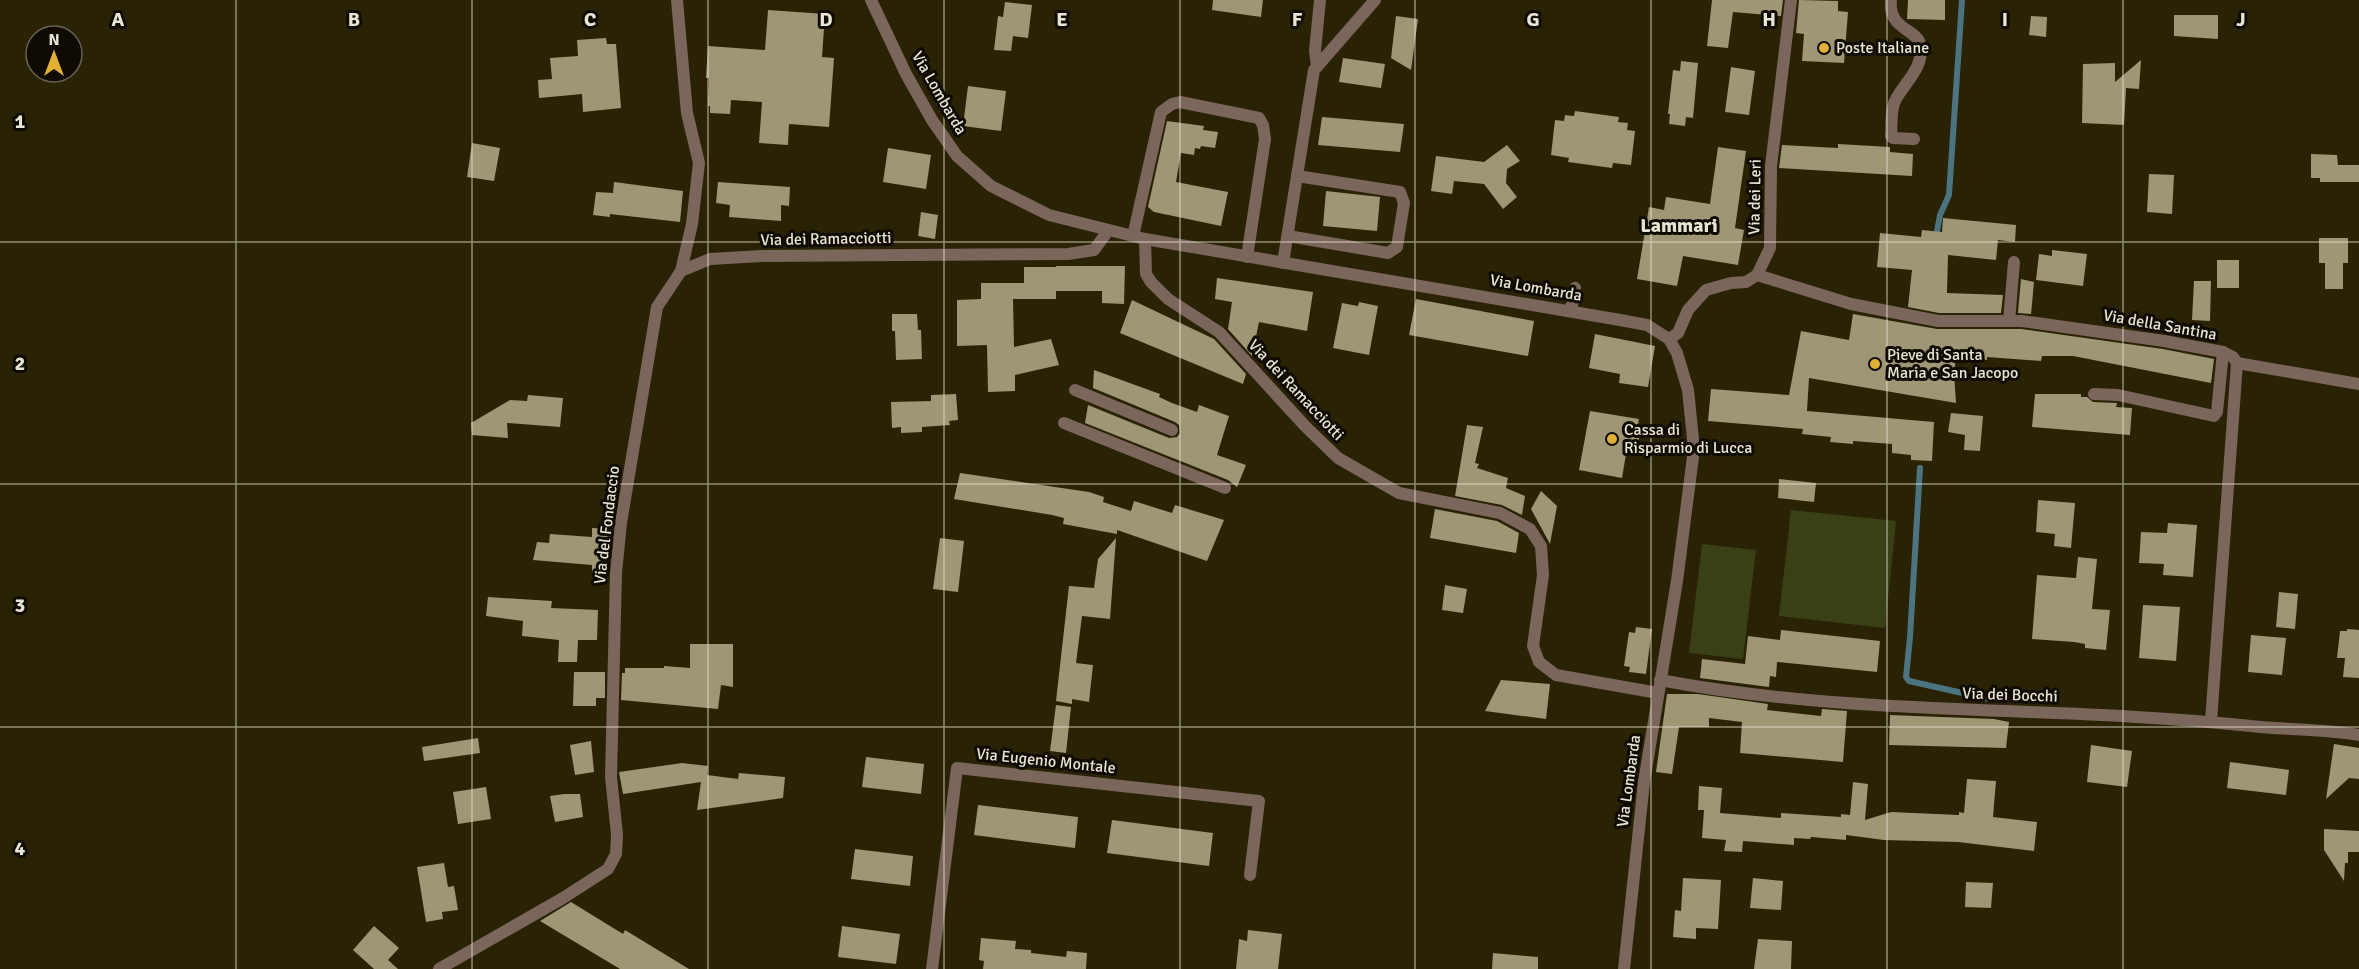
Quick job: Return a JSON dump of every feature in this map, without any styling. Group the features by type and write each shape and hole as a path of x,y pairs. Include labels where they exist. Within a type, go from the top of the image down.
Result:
{"street":[{"name":"Via del Fondaccio","path":"440,969 563,898 608,869 616,854 617,835 611,777 615,573 621,523 657,307 681,271 692,224 699,163 687,113 677,0"},
{"name":"Via Lombarda","path":"871,0 906,74 932,120 957,156 991,186 1049,215 1139,238 1571,310 1647,325 1678,335 1677,353 1688,390 1694,449 1677,581 1643,793 1624,969"},
{"path":"1317,66 1315,51 1320,0"},
{"path":"1283,263 1314,70 1375,0"},
{"name":"Via dei Leri","path":"1757,275 1770,248 1771,166 1791,0"},
{"path":"1891,0 1890,8 1897,23 1917,39 1920,45 1918,64 1912,77 1895,100 1891,136 1914,139"},
{"name":"Via dei Ramacciotti","path":"1247,257 1265,139 1263,125 1259,118 1180,102 1172,104 1161,112 1139,238 1146,274 1151,282 1168,299 1219,332 1305,426 1338,458 1399,493 1500,513 1530,529 1541,546 1543,575 1533,646 1539,662 1556,675 1658,693"},
{"path":"1288,236 1388,253 1397,247 1404,204 1400,192 1297,176"},
{"name":"Via dei Ramacciotti","path":"681,271 710,259 762,256 1068,254 1094,250 1108,231"},
{"path":"2009,321 2014,261"},
{"path":"1678,335 1688,310 1706,290 1731,283 1746,282 1757,275"},
{"name":"Via della Santina","path":"1757,275 1851,304 1938,321 2022,321 2164,341 2223,352 2233,357 2237,363"},
{"path":"1571,310 1575,288"},
{"path":"2094,394 2118,395 2214,416 2217,412 2223,352"},
{"path":"2211,721 2237,363 2359,384"},
{"path":"1075,390 1172,429"},
{"path":"1064,423 1225,488"},
{"name":"Via dei Bocchi","path":"1660,680 1707,689 1890,706 2211,721 2359,735"},
{"name":"Via Eugenio Montale","path":"932,969 957,768 1259,801 1250,875"}],"green space":[{"path":"1791,510 1896,521 1885,628 1779,616"},
{"path":"1702,544 1756,550 1743,659 1689,653"}],"building":[{"path":"1213,0 1263,0 1261,17 1212,10"},
{"path":"1712,0 1783,0 1781,16 1733,12 1728,48 1707,46"},
{"path":"1799,0 1838,1 1838,11 1848,12 1844,63 1802,61 1804,34 1796,33"},
{"path":"1908,0 1945,0 1945,20 1907,19"},
{"path":"1005,2 1032,5 1028,38 1013,36 1011,51 994,50 998,16 1003,17"},
{"path":"768,10 825,14 822,57 834,58 829,127 789,124 788,145 759,143 762,102 731,100 730,114 710,113 710,106 708,106 709,78 706,78 708,46 765,50"},
{"path":"2174,15 2218,15 2218,39 2174,36"},
{"path":"1396,16 1418,19 1411,70 1391,58"},
{"path":"2031,16 2047,17 2046,37 2029,35"},
{"path":"606,38 607,44 616,44 621,108 583,112 582,94 539,98 538,80 552,79 550,58 578,56 577,40"},
{"path":"1343,58 1385,64 1381,88 1339,82"},
{"path":"2141,60 2139,89 2126,88 2124,125 2082,123 2083,64 2115,63 2115,82"},
{"path":"1681,61 1698,63 1693,118 1686,117 1685,126 1669,124 1670,114 1668,114 1673,70 1680,71"},
{"path":"1731,67 1755,71 1749,115 1725,112"},
{"path":"968,86 1006,91 1001,131 963,126"},
{"path":"1575,111 1619,117 1618,122 1628,123 1627,130 1635,131 1631,165 1613,163 1612,168 1568,162 1569,158 1551,155 1555,120 1564,121 1565,115 1574,116"},
{"path":"1322,117 1404,124 1400,152 1318,145"},
{"path":"1167,121 1204,126 1203,130 1218,132 1215,148 1201,146 1200,149 1195,148 1194,155 1181,153 1176,182 1228,192 1221,226 1154,212 1148,207"},
{"path":"472,143 500,148 494,181 467,177"},
{"path":"1838,144 1890,147 1890,152 1913,154 1912,176 1779,168 1782,145 1838,148"},
{"path":"1507,145 1520,161 1507,169 1506,183 1517,197 1503,209 1484,184 1454,181 1452,194 1431,191 1436,156 1484,162"},
{"path":"1718,147 1746,151 1735,228 1744,230 1738,265 1683,256 1677,286 1637,279 1649,207 1664,210 1666,197 1710,204"},
{"path":"888,148 931,155 926,189 883,182"},
{"path":"2311,154 2337,155 2338,165 2359,165 2359,182 2320,182 2320,178 2311,178"},
{"path":"2149,174 2174,175 2172,214 2147,212"},
{"path":"614,182 683,191 680,222 610,214 610,217 593,215 596,192 613,193"},
{"path":"718,182 790,187 789,206 781,205 781,221 729,217 730,205 716,203"},
{"path":"1326,191 1380,197 1377,231 1323,226"},
{"path":"921,212 938,215 935,239 918,236"},
{"path":"1943,218 2016,225 2015,242 1998,240 1996,260 1948,255 1947,293 2003,295 2001,313 1939,313 1908,307 1912,270 1877,267 1880,233 1921,237 1922,230 1942,232"},
{"path":"2319,238 2348,238 2348,263 2343,263 2343,289 2325,289 2325,263 2319,263"},
{"path":"2052,250 2087,254 2083,286 2036,280 2039,254 2052,256"},
{"path":"2217,260 2239,260 2239,288 2217,288"},
{"path":"1125,266 1124,304 1102,303 1102,291 1056,291 1056,299 1013,299 1014,347 1051,339 1059,365 1015,375 1015,391 988,392 987,345 957,346 957,300 981,299 981,283 1024,283 1024,267"},
{"path":"1217,278 1313,292 1307,331 1259,322 1252,356 1228,329 1232,302 1215,299"},
{"path":"2021,279 2034,282 2031,314 2018,313"},
{"path":"2194,281 2211,281 2210,321 2192,320"},
{"path":"1416,299 1534,321 1528,356 1409,335"},
{"path":"1132,300 1214,339 1246,374 1243,384 1120,333"},
{"path":"1359,302 1378,306 1369,355 1333,348 1342,303 1358,306"},
{"path":"892,314 917,314 918,330 921,330 922,359 896,360"},
{"path":"1853,314 1937,329 2021,329 2163,349 2214,359 2211,383 2073,356 2042,356 2041,361 1956,357 1954,373 1956,403 1809,378 1807,411 1934,422 1932,461 1911,460 1911,455 1892,453 1892,444 1830,442 1831,437 1802,434 1803,429 1708,421 1711,389 1789,395 1801,331 1849,340"},
{"path":"1595,334 1655,346 1648,387 1619,383 1620,374 1589,368"},
{"path":"1094,370 1160,394 1159,397 1197,412 1199,405 1229,416 1217,455 1246,465 1237,487 1228,480 1085,423 1088,405 1169,438 1177,437 1180,433 1179,425 1175,422 1093,388"},
{"path":"956,394 958,420 949,421 950,425 922,427 922,432 901,433 901,427 892,428 891,402 931,401 931,395"},
{"path":"2035,394 2081,394 2081,397 2087,397 2093,402 2117,403 2116,407 2132,408 2130,435 2032,427"},
{"path":"528,395 563,398 560,427 507,423 508,438 472,435 471,423 510,400 527,401"},
{"name":"Cassa di Risparmio di Lucca","path":"1590,411 1639,419 1637,450 1627,448 1622,478 1579,470"},
{"path":"1951,413 1983,416 1980,451 1964,450 1965,435 1948,432"},
{"path":"1467,425 1483,427 1475,463 1479,464 1477,468 1508,478 1506,488 1525,496 1522,515 1502,505 1455,496"},
{"path":"960,473 1089,492 1104,497 1103,502 1131,511 1134,501 1172,513 1175,505 1224,520 1207,561 1117,530 1117,534 1063,524 1064,518 1052,515 954,499"},
{"path":"1779,479 1816,483 1814,502 1778,498"},
{"path":"1541,491 1557,506 1550,544 1531,509"},
{"path":"2038,500 2075,503 2071,548 2054,546 2055,534 2036,532"},
{"path":"1435,509 1497,521 1519,533 1516,553 1430,538"},
{"path":"2168,523 2197,525 2193,577 2163,575 2164,564 2139,563 2141,532 2167,533"},
{"path":"592,528 611,529 602,579 592,578 592,565 533,560 537,542 549,543 550,534 592,537"},
{"path":"940,538 964,541 958,592 933,589"},
{"path":"1116,538 1110,619 1082,616 1076,663 1093,665 1089,702 1072,699 1072,704 1056,701 1069,586 1094,588 1098,559"},
{"path":"2078,557 2097,559 2092,609 2110,610 2106,650 2085,648 2085,644 2074,642 2032,639 2037,575 2076,578"},
{"path":"1445,585 1467,589 1463,613 1442,610"},
{"path":"2279,592 2298,594 2295,629 2276,627"},
{"path":"488,597 552,601 551,608 598,610 597,640 578,640 577,662 558,662 559,640 522,636 523,621 486,616"},
{"path":"2143,605 2180,607 2176,661 2139,658"},
{"path":"1636,627 1652,629 1646,674 1629,672 1630,667 1624,666 1629,632 1635,633"},
{"path":"2347,629 2359,630 2359,678 2343,677 2345,658 2337,658 2340,631 2347,631"},
{"path":"1781,630 1880,641 1877,672 1777,662 1776,677 1770,676 1769,687 1700,678 1702,659 1745,664 1748,636 1780,640"},
{"path":"2251,635 2286,638 2282,675 2248,672"},
{"path":"690,644 733,644 733,687 721,685 718,709 621,700 622,673 625,673 625,668 664,668 664,666 690,668"},
{"path":"574,672 605,672 605,698 596,698 596,706 573,706"},
{"path":"1501,680 1550,684 1546,719 1485,711"},
{"path":"1667,694 1698,694 1768,704 1767,710 1821,716 1822,709 1847,711 1843,762 1740,753 1742,722 1709,718 1709,727 1679,727 1672,774 1656,772"},
{"path":"1056,705 1071,707 1066,753 1050,751"},
{"path":"1890,715 1994,719 2009,722 2006,748 1889,745"},
{"path":"478,738 480,753 424,761 422,747"},
{"path":"591,741 594,772 575,775 570,745"},
{"path":"2334,744 2359,748 2359,779 2349,778 2326,799"},
{"path":"2091,745 2132,751 2127,787 2087,782"},
{"path":"866,757 924,764 921,794 862,787"},
{"path":"2230,762 2289,770 2286,795 2227,788"},
{"path":"682,763 708,766 707,775 738,779 739,773 785,777 783,798 697,810 701,782 623,794 619,772"},
{"path":"1967,779 1996,781 1993,817 2037,822 2034,851 1958,842 1884,840 1846,835 1846,840 1794,838 1794,845 1743,841 1742,852 1724,851 1726,840 1702,838 1704,810 1698,810 1699,786 1722,788 1720,813 1781,818 1781,813 1841,817 1841,814 1850,815 1853,782 1868,784 1865,820 1891,812 1959,815 1959,812 1964,813"},
{"path":"486,787 491,819 458,824 453,792"},
{"path":"580,794 583,817 555,822 550,796"},
{"path":"978,805 1078,817 1075,848 974,835"},
{"path":"1112,820 1213,833 1209,866 1107,853"},
{"path":"2324,829 2359,831 2359,852 2348,852 2344,881 2324,850"},
{"path":"855,849 913,856 910,886 851,879"},
{"path":"444,863 448,887 454,886 458,910 442,912 443,919 426,922 417,867"},
{"path":"1683,878 1721,880 1718,929 1696,928 1696,939 1673,937 1675,910 1681,911"},
{"path":"1753,878 1783,881 1781,910 1750,908"},
{"path":"1966,882 1993,883 1991,908 1965,907"},
{"path":"571,902 623,934 625,930 689,969 620,969 540,921"},
{"path":"374,926 399,948 388,960 398,969 374,969 353,950"},
{"path":"842,926 900,934 896,964 838,957"},
{"path":"1248,930 1282,934 1278,969 1236,969 1239,939 1247,941"},
{"path":"981,938 1016,941 1015,949 1031,950 1031,953 1066,957 1067,951 1087,953 1086,969 983,969 984,961 979,960"},
{"path":"1758,939 1792,941 1791,969 1754,969"},
{"path":"1493,953 1538,957 1538,969 1492,969"}],"waterway":[{"path":"1936,237 1940,215 1949,195 1962,0"},
{"path":"1920,468 1906,677 1909,681 1989,699"}],"place":[{"name":"Poste Italiane","path":"1824,48"},
{"name":"Pieve di Santa Maria e San Jacopo","path":"1875,364"},
{"name":"Cassa di Risparmio di Lucca","path":"1612,439"}],"district":[{"name":"Lammari","path":"1679,225"}]}
